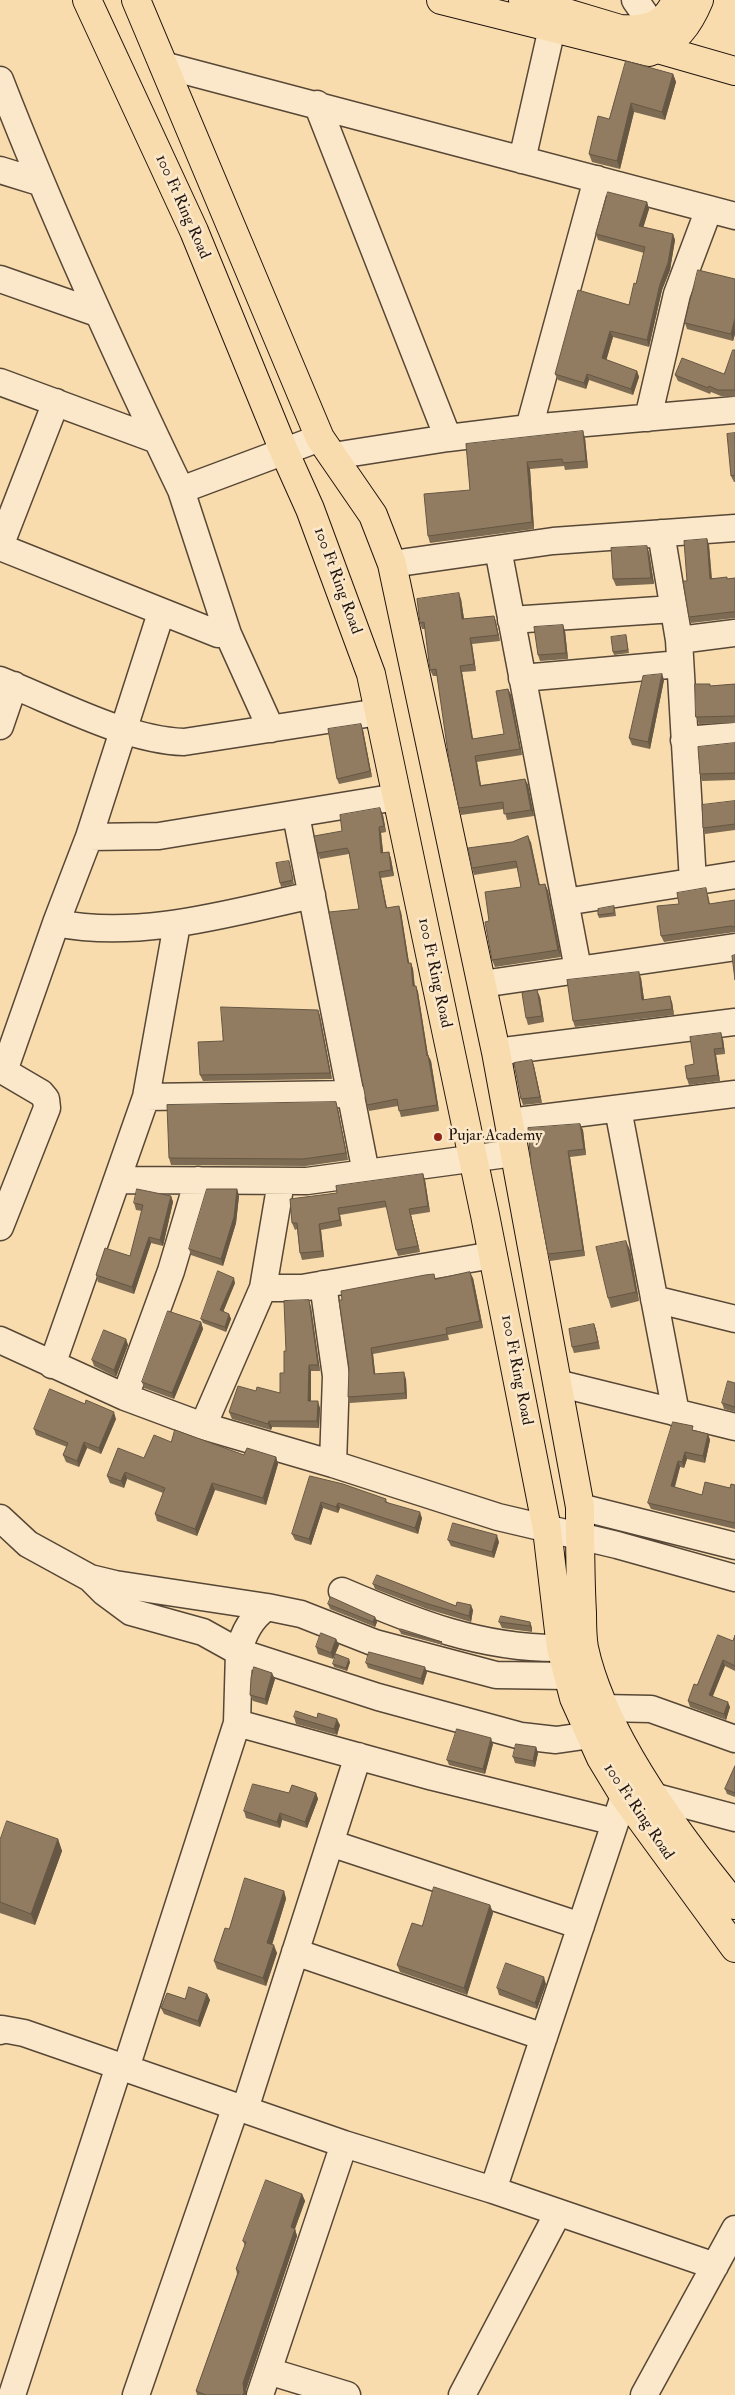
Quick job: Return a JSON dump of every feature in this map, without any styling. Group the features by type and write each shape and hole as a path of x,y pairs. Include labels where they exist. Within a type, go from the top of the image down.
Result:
{"main road":[{"name":"100 Ft Ring Road","path":"87,0 194,231 284,451 310,509 371,674 473,1158 548,1529 561,1648 574,1698 591,1735 624,1796 735,1948"},
{"name":"100 Ft Ring Road","path":"136,0 326,447 373,515 392,564 496,1052 580,1507 580,1573 584,1647 603,1708 632,1760 656,1797 735,1905"},
{"path":"441,0 649,52 661,25"},
{"path":"523,0 620,29 690,21 699,0"},
{"path":"661,25 735,53"},
{"path":"661,25 735,71"}],"street":[{"path":"635,0 642,12 661,25"},
{"path":"522,160 552,28"},
{"path":"163,64 735,216"},
{"path":"0,80 39,182 97,313 181,490 228,634 271,730"},
{"path":"316,104 448,438"},
{"path":"0,170 39,182"},
{"path":"528,428 597,179"},
{"path":"648,418 677,294 710,209"},
{"path":"0,279 97,313"},
{"path":"0,382 157,440"},
{"path":"56,402 0,547 161,613 218,634 228,634"},
{"path":"181,490 284,451 448,438 528,428 735,410"},
{"path":"392,564 553,541 735,528"},
{"path":"662,533 679,652 693,882"},
{"path":"498,549 578,969"},
{"path":"511,620 673,609"},
{"path":"0,1227 47,1108 46,1099 41,1093 2,1070 89,837 161,613"},
{"path":"522,678 679,652 735,633"},
{"path":"0,726 7,683 124,731 162,742 184,742 271,730 379,712"},
{"path":"684,740 735,736"},
{"path":"89,837 159,836 397,797"},
{"path":"296,815 366,1173"},
{"path":"565,902 735,875"},
{"path":"56,923 90,928 177,924 312,895"},
{"path":"52,1365 146,1097 177,924"},
{"path":"482,984 735,947"},
{"path":"496,1052 735,1022"},
{"path":"146,1097 352,1094"},
{"path":"509,1122 735,1094"},
{"path":"618,1108 676,1413"},
{"path":"116,1180 307,1181 514,1153"},
{"path":"125,1396 171,1271 198,1180"},
{"path":"203,1426 263,1288 281,1182"},
{"path":"263,1288 290,1289 493,1255"},
{"path":"323,1284 336,1376 333,1464"},
{"path":"654,1299 735,1319"},
{"path":"0,1340 52,1365 125,1396 203,1426 333,1464 498,1517 735,1578"},
{"path":"557,1384 735,1427"},
{"path":"580,1507 735,1546"},
{"path":"0,1518 38,1552 90,1578 115,1584 268,1606 301,1614 375,1643 465,1669 496,1675 569,1676"},
{"path":"90,1578 104,1592 131,1612 204,1632 239,1652 378,1697 521,1736 556,1740 591,1735"},
{"path":"342,1591 411,1620 454,1634 500,1645 528,1648 561,1648"},
{"path":"12,2395 237,1723 239,1652 250,1623 258,1613 268,1606"},
{"path":"603,1708 651,1709 735,1739"},
{"path":"237,1723 433,1777 615,1822"},
{"path":"136,2395 241,2108 295,1952 358,1756"},
{"path":"493,2190 624,1796"},
{"path":"656,1797 735,1818"},
{"path":"330,1843 581,1926"},
{"path":"295,1952 544,2037"},
{"path":"1,2030 24,2033 344,2144 493,2190 715,2266"},
{"path":"260,2395 344,2144"},
{"path":"462,2395 558,2212"},
{"path":"644,2395 735,2229"},
{"path":"268,2371 347,2395"}],"building":[{"path":"626,61 673,74 662,112 631,103 617,161 589,154 598,116 609,119"},
{"path":"608,192 647,202 639,226 673,234 668,263 660,284 647,340 610,331 602,358 637,371 631,389 587,374 584,383 555,374 578,290 629,305 634,283 636,284 645,247 596,234"},
{"path":"698,270 735,279 735,318 731,334 685,323"},
{"path":"733,350 735,350 735,390 718,390 709,386 708,388 675,375 682,358 724,374"},
{"path":"583,431 586,461 563,463 562,459 527,462 532,522 428,536 424,494 470,490 466,444"},
{"path":"735,433 735,475 731,476 727,434"},
{"path":"707,539 710,579 735,578 735,612 689,617 683,581 687,581 684,541"},
{"path":"647,546 651,578 613,579 611,548"},
{"path":"459,593 462,619 494,616 498,635 470,638 474,664 460,666 472,739 504,734 496,691 508,689 520,749 475,756 480,786 525,779 531,810 504,814 503,802 459,808 449,760 436,669 430,670 424,622 420,623 417,599"},
{"path":"563,625 566,653 538,655 534,627"},
{"path":"626,635 628,650 613,652 611,637"},
{"path":"662,674 648,742 629,738 643,676"},
{"path":"695,684 710,684 710,686 735,684 735,716 696,717"},
{"path":"361,724 370,771 337,779 328,729"},
{"path":"735,743 735,773 700,774 698,747"},
{"path":"735,801 735,824 703,828 702,805"},
{"path":"380,808 384,826 379,827 381,853 389,852 391,870 379,872 386,908 399,906 408,963 411,963 413,986 416,986 437,1105 399,1111 397,1099 367,1105 329,912 359,909 349,852 347,848 318,853 314,836 342,831 340,815"},
{"path":"528,836 539,885 545,884 558,950 492,960 485,922 489,921 485,892 521,887 516,861 472,868 468,848 512,842"},
{"path":"289,861 293,880 280,883 276,863"},
{"path":"706,888 709,904 735,900 735,927 661,936 657,906 679,904 677,893"},
{"path":"614,906 614,913 598,915 598,909"},
{"path":"735,955 735,980 732,956"},
{"path":"639,972 642,1000 670,996 672,1009 573,1021 567,980"},
{"path":"537,990 542,1016 526,1018 522,993"},
{"path":"221,1007 318,1010 330,1073 200,1075 198,1042 223,1041"},
{"path":"721,1033 723,1048 714,1049 718,1075 687,1079 685,1066 694,1064 690,1037"},
{"path":"532,1060 540,1097 521,1099 514,1063"},
{"path":"336,1102 346,1153 303,1159 169,1158 167,1105"},
{"path":"580,1124 584,1149 568,1151 583,1250 548,1254 531,1164 528,1128"},
{"path":"423,1174 428,1206 409,1209 418,1246 396,1250 385,1201 338,1208 340,1220 319,1224 322,1251 300,1253 297,1223 292,1223 290,1199 337,1193 336,1186"},
{"path":"137,1189 171,1196 160,1240 149,1237 132,1287 96,1275 105,1248 130,1256 143,1205 134,1203"},
{"path":"207,1189 237,1189 234,1217 221,1259 189,1249"},
{"path":"626,1241 636,1292 608,1298 596,1247"},
{"path":"218,1271 234,1278 220,1310 229,1314 225,1327 201,1319"},
{"path":"470,1272 480,1321 446,1328 447,1334 371,1348 374,1374 404,1372 405,1393 348,1397 349,1368 339,1300 342,1300 341,1291 425,1275 434,1274 435,1279"},
{"path":"309,1300 318,1365 309,1365 308,1401 318,1401 317,1421 269,1421 268,1424 229,1412 238,1386 256,1391 257,1387 280,1393 280,1373 284,1373 284,1351 286,1351 284,1301"},
{"path":"168,1311 201,1322 172,1393 142,1382"},
{"path":"594,1324 598,1342 572,1347 569,1329"},
{"path":"104,1330 126,1339 114,1370 92,1360"},
{"path":"728,1381 735,1383 735,1407 722,1403"},
{"path":"50,1389 85,1404 86,1400 114,1412 99,1448 84,1442 77,1461 63,1455 68,1443 34,1429"},
{"path":"673,1422 693,1426 692,1430 708,1434 703,1456 685,1452 682,1462 678,1461 671,1486 702,1495 705,1482 730,1488 731,1484 735,1485 735,1523 648,1503"},
{"path":"175,1430 244,1455 247,1448 276,1457 263,1498 212,1483 195,1529 155,1514 165,1488 125,1472 121,1481 107,1476 118,1448 144,1458 154,1435 171,1442"},
{"path":"310,1476 343,1484 386,1499 385,1502 420,1512 415,1528 338,1503 336,1507 321,1502 309,1539 292,1534"},
{"path":"453,1523 497,1535 492,1552 448,1540"},
{"path":"377,1575 456,1606 457,1602 471,1605 469,1616 425,1603 373,1584"},
{"path":"331,1597 375,1617 373,1622 328,1604"},
{"path":"501,1616 530,1622 530,1626 499,1622"},
{"path":"401,1629 442,1642 400,1631"},
{"path":"321,1633 336,1639 331,1653 316,1647"},
{"path":"718,1635 733,1641 735,1635 735,1666 723,1660 709,1695 728,1702 724,1714 688,1701 694,1684 697,1685"},
{"path":"369,1652 425,1667 421,1679 366,1663"},
{"path":"336,1654 349,1659 346,1668 333,1664"},
{"path":"254,1667 272,1673 265,1699 250,1695"},
{"path":"296,1711 317,1718 318,1713 337,1719 334,1729 294,1717"},
{"path":"457,1729 491,1738 483,1769 447,1760"},
{"path":"516,1744 536,1747 533,1761 513,1757"},
{"path":"735,1766 735,1793 725,1789"},
{"path":"253,1784 289,1793 292,1785 316,1793 305,1822 280,1813 277,1822 244,1811"},
{"path":"7,1821 58,1839 31,1914 0,1902 0,1840"},
{"path":"245,1878 284,1891 267,1943 274,1945 263,1978 214,1961 225,1928 229,1929"},
{"path":"434,1887 490,1905 464,1988 397,1965 412,1923 422,1926"},
{"path":"506,1963 544,1977 535,2003 497,1988"},
{"path":"189,1987 207,1994 198,2021 161,2008 167,1993 185,1999"},
{"path":"266,2180 302,2194 291,2227 295,2229 243,2383 243,2395 206,2395 196,2391 239,2271 236,2269 246,2242 243,2241"}],"place":[{"name":"Pujar Academy","path":"438,1137"}]}
